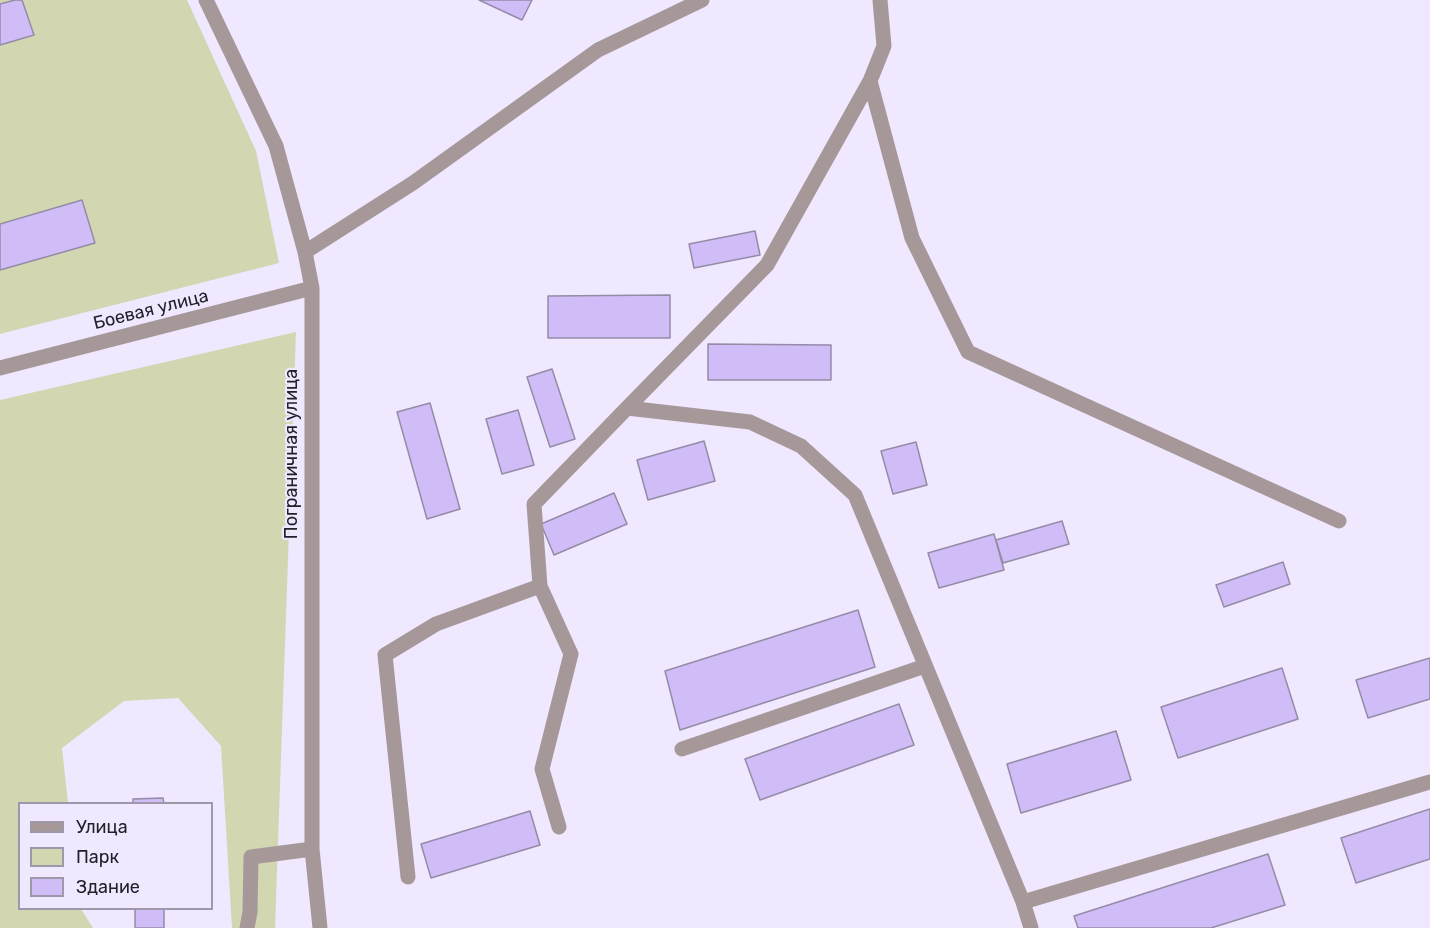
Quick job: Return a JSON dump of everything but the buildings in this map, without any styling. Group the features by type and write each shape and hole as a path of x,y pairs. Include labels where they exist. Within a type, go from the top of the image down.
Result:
{"street":[{"name":"Пограничная улица","path":"206,0 276,146 312,288 312,849 320,928"},
{"path":"304,252 413,183 598,50 702,0"},
{"path":"559,827 542,769 571,654 540,586 534,504 767,265 870,81 884,46 880,0"},
{"path":"870,81 912,238 968,352 1339,521"},
{"name":"Боевая улица","path":"0,368 312,288"},
{"path":"627,408 750,422 801,446 855,495 1023,902 1030,928"},
{"path":"408,877 386,655 436,624 540,586"},
{"path":"682,749 925,666"},
{"path":"1023,902 1430,782"},
{"path":"247,928 250,912 251,857 312,849"}],"green space":[{"path":"0,0 187,0 256,151 279,263 0,334"},
{"path":"296,332 275,928 232,928 221,746 178,698 124,701 62,748 68,802 18,802 18,910 82,910 93,928 0,928 0,400"}]}
